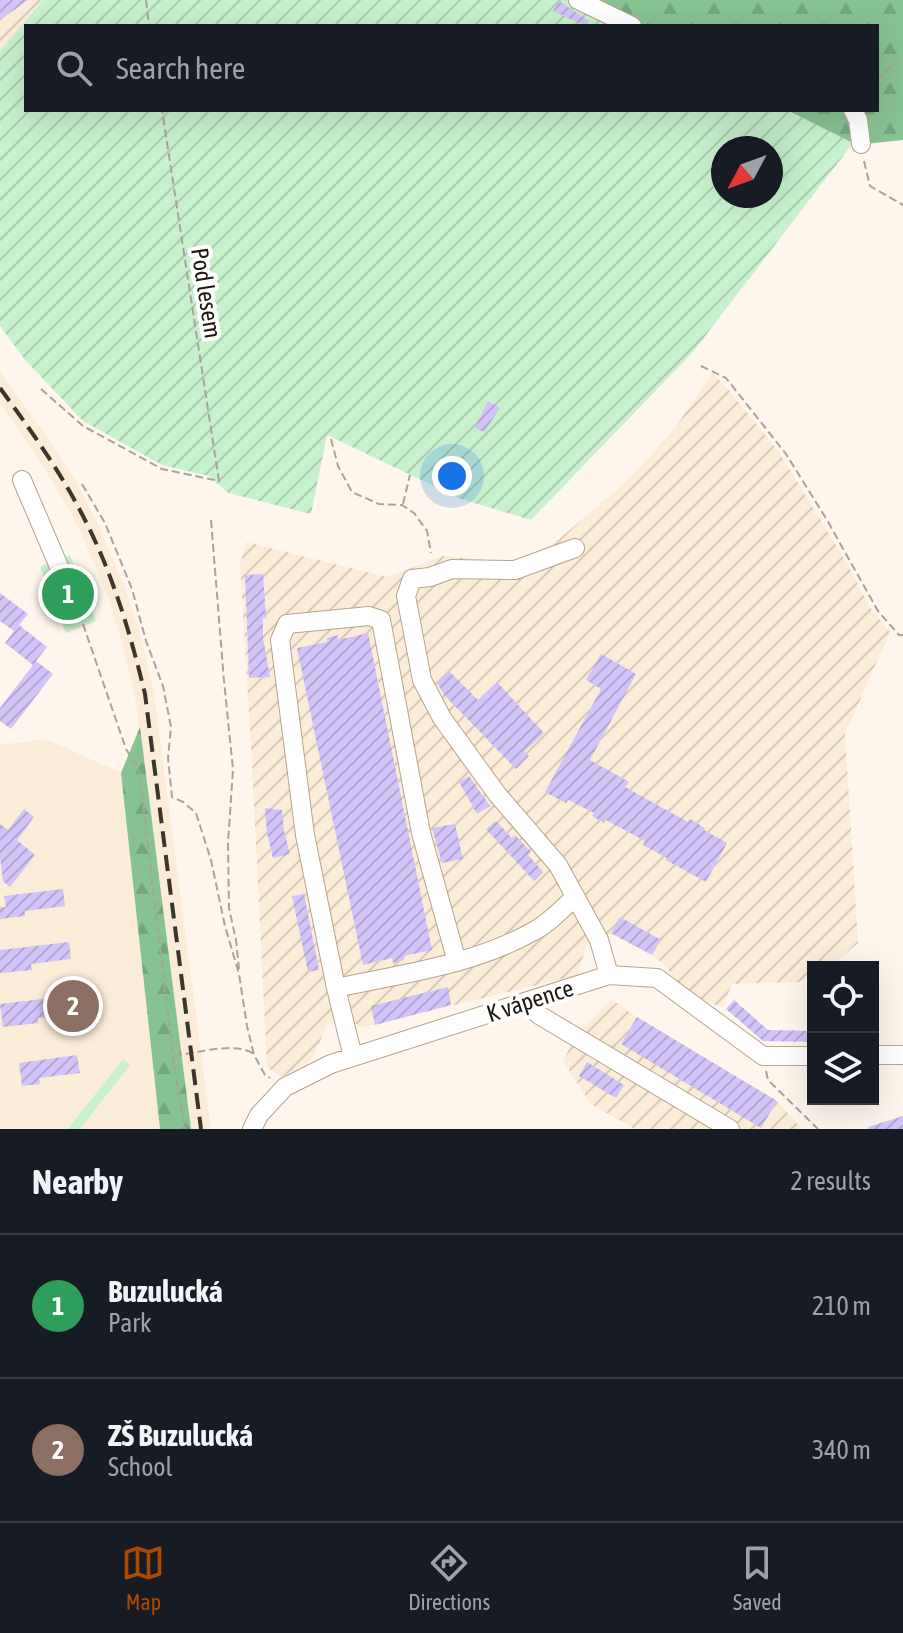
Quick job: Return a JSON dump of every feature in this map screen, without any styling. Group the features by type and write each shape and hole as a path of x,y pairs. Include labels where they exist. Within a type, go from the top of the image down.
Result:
{"street":[{"path":"578,0 628,24"},
{"path":"854,112 861,144"},
{"path":"22,480 78,611"},
{"path":"575,548 515,570 452,569 430,577 412,579 406,596 422,680 442,718 497,794 558,865 599,940 609,975"},
{"path":"353,1057 305,835 280,640 287,624 369,616 381,620 421,833 457,962"},
{"path":"336,988 457,962 493,950 535,931 575,897"},
{"name":"K vápence","path":"252,1129 259,1115 285,1087 302,1077 353,1057 609,975 657,978 763,1056"},
{"path":"525,1003 539,1015 730,1129"},
{"path":"879,1055 903,1055"},
{"path":"763,1056 807,1056"}],"path":[{"path":"146,0 149,24"},
{"path":"879,79 903,55"},
{"name":"Pod lesem","path":"41,389 83,426 162,469 219,481 162,112"},
{"path":"861,144 870,186 903,205"},
{"path":"701,366 726,378 786,454 878,611 899,635 903,635"},
{"path":"331,439 338,466 352,492 379,504 402,505 414,513 427,531 431,553"},
{"path":"402,505 410,475"},
{"path":"82,484 105,523 132,589 146,641 163,686 171,727 168,758 172,797 196,813 239,974"},
{"path":"211,520 233,769 228,843 229,908 254,1055 265,1075 285,1087"},
{"path":"78,611 126,749 139,770 173,1056 185,1129"},
{"path":"173,1056 234,1047 247,1049 254,1055"},
{"path":"763,1056 768,1080 818,1129"}],"shaded area":[{"path":"0,0 43,0 0,51"},
{"path":"0,372 76,482 126,590 142,641 154,693 211,1129 191,1129 135,696 123,647 108,597 80,530 29,444 0,404"},
{"path":"712,373 779,452 871,609 890,632 845,734 858,943 836,961 807,961 807,977 799,982 732,984 723,1007 694,999 680,989 666,966 652,955 611,934 586,946 578,975 360,1028 352,1019 326,1025 308,1063 281,1077 267,1067 240,565 246,542 387,577 443,556 507,562 537,554 557,541 629,479 677,425"},
{"path":"46,739 121,773 160,1129 0,1129 0,745"},
{"path":"611,999 777,1101 802,1129 635,1129 591,1104 563,1061 575,1037"}],"green space":[{"path":"43,0 568,0 619,24 24,24 24,112 791,112 853,143 693,352 531,520 461,499 327,435 311,514 228,493 209,476 162,465 83,421 26,361 0,326 0,51"},
{"path":"567,0 903,0 903,140 855,145 788,112 879,112 879,24 614,24"},
{"path":"70,555 96,621 66,633 40,567"},
{"path":"140,727 191,1129 160,1129 121,773"},
{"path":"123,1059 130,1065 80,1129 68,1129"}],"building":[{"path":"0,0 28,0 0,20"},
{"path":"559,1 589,21 582,24 553,11"},
{"path":"488,401 500,408 484,432 475,428"},
{"path":"263,574 266,618 263,618 263,638 270,677 249,678 245,575"},
{"path":"0,593 28,614 19,625 47,647 36,661 53,674 11,729 0,721 0,708 33,665 5,643 14,631 0,621"},
{"path":"368,633 432,950 403,956 404,960 393,963 392,958 363,965 297,648 327,642 327,638 338,635 338,640"},
{"path":"601,654 636,674 590,760 629,782 625,787 688,822 690,819 727,843 706,882 643,845 645,841 606,820 604,823 592,816 594,813 568,800 566,803 545,792 601,689 586,680"},
{"path":"449,671 478,700 497,682 544,733 524,752 529,756 516,769 444,695 437,683"},
{"path":"469,776 490,806 477,814 459,782"},
{"path":"265,808 282,810 290,854 273,858"},
{"path":"24,809 34,817 17,840 35,855 10,887 3,881 0,824 8,830"},
{"path":"496,821 531,852 528,855 543,872 534,881 486,829"},
{"path":"455,824 463,859 442,863 432,828"},
{"path":"63,889 65,906 25,911 25,916 0,919 0,907 6,907 4,896"},
{"path":"304,894 319,970 308,972 292,896"},
{"path":"620,917 661,940 652,955 611,933"},
{"path":"69,942 71,959 31,964 32,970 0,973 0,950"},
{"path":"448,987 451,1005 375,1025 371,1006"},
{"path":"76,995 78,1013 38,1018 38,1023 3,1027 0,1004"},
{"path":"734,1000 768,1030 807,1031 807,1042 763,1041 726,1009"},
{"path":"637,1017 777,1101 761,1128 621,1044"},
{"path":"77,1055 80,1073 39,1078 40,1084 22,1086 19,1063"},
{"path":"587,1062 624,1085 616,1098 579,1076"},
{"path":"903,1116 903,1129 868,1129 868,1127"}],"railway":[{"path":"0,388 78,506 114,586 134,651 145,694 201,1129"}],"place":[{"name":"Buzulucká","path":"68,594"},
{"name":"ZŠ Buzulucká","path":"73,1006"}]}
